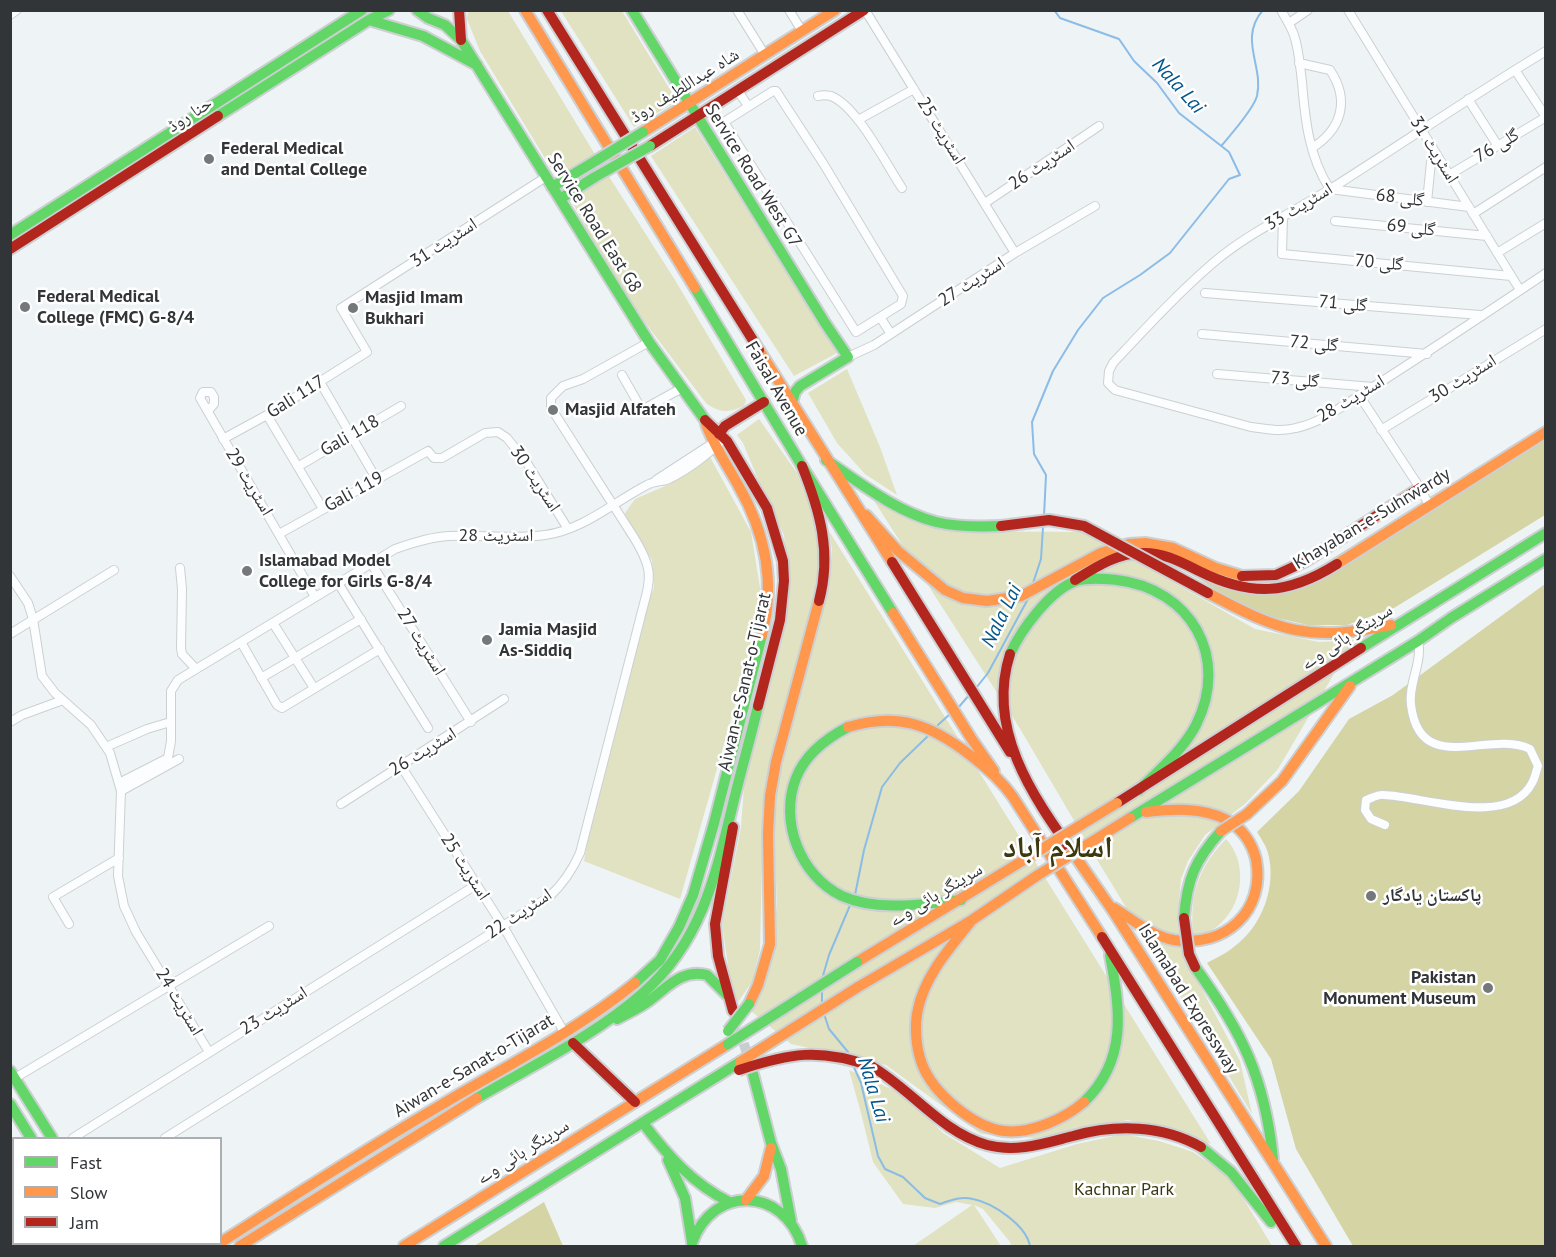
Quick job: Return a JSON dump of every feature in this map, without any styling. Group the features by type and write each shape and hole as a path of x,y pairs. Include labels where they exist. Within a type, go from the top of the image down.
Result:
{"main road":[{"name":"حنا روڈ","path":"10,235 362,10"},
{"name":"حنا روڈ","path":"10,249 369,20 389,10"},
{"path":"417,10 445,25 461,40"},
{"path":"434,19 446,18 458,10 461,40"},
{"name":"Faisal Avenue","path":"525,10 802,466 970,738 1001,782"},
{"name":"Faisal Avenue","path":"547,10 1021,770"},
{"name":"Service Road West G7","path":"632,10 825,324 848,357"},
{"name":"شاہ عبداللطیف روڈ","path":"549,182 597,160 835,10"},
{"name":"شاہ عبداللطیف روڈ","path":"560,199 698,117 865,10"},
{"path":"369,20 423,36 477,65"},
{"name":"Service Road East G8","path":"461,40 649,342 705,420"},
{"path":"166,136 172,146"},
{"path":"779,382 799,381 848,357"},
{"path":"792,403 795,392 800,386 848,357"},
{"path":"718,441 725,426 764,402"},
{"name":"Aiwan-e-Sanat-o-Tijarat","path":"222,1242 376,1143 564,1032 619,996 660,960 680,927 693,895 714,823 770,599 766,553 751,510 718,441 705,420"},
{"name":"Khayaban-e-Suhrwardy","path":"1021,770 1009,740 1004,714 1005,674 1015,645 1029,620 1072,582 1114,558 1143,553 1169,556 1238,587 1255,590 1280,589 1305,580 1338,563 1545,432"},
{"name":"Aiwan-e-Sanat-o-Tijarat","path":"240,1246 457,1110 596,1029 651,987 666,972 690,938 720,858 780,620 784,581 783,561 773,523 748,477 718,441"},
{"path":"826,460 885,499 928,520 955,525 1001,525 1049,520 1084,526 1272,627 1325,636 1358,633 1402,622"},
{"path":"702,1061 749,1004 758,985 770,944 768,834 770,796 776,762 820,596 826,563 825,538 819,508 802,466"},
{"path":"737,483 748,477"},
{"name":"Khayaban-e-Suhrwardy","path":"852,499 898,551 945,590 963,598 987,601 1021,596 1114,548 1145,543 1173,548 1216,568 1246,577 1276,575 1304,562 1420,488"},
{"name":"سرینگر ہائی وے","path":"404,1246 857,962 1139,790 1545,533"},
{"path":"444,1246 713,1078 739,1066 858,987 972,920 1038,875 1418,641 1545,559"},
{"path":"1072,582 1127,580 1152,587 1166,594 1187,613 1205,647 1208,666 1207,699 1199,721 1170,759 1139,790"},
{"path":"1274,1164 1270,1128 1246,1048 1189,954 1184,918 1185,895 1191,870 1203,850 1221,831 1247,814 1282,781 1354,680"},
{"path":"961,900 894,907 866,904 834,891 810,869 798,849 791,817 793,786 802,765 818,748 835,734 856,725 881,720 910,721 944,736 1001,782 1059,869 1294,1246"},
{"name":"Islamabad Expressway","path":"1021,770 1326,1246"},
{"path":"734,1011 717,946 715,924 731,845 736,793"},
{"path":"1110,906 1154,934 1175,940 1199,941 1226,931 1243,917 1253,905 1260,885 1258,864 1252,845 1233,823 1207,813 1184,810 1141,812"},
{"path":"693,895 706,900"},
{"path":"972,920 926,987 918,1011 918,1040 922,1066 954,1107 981,1124 1003,1131 1022,1130 1048,1124 1074,1112 1089,1099 1107,1077 1115,1053 1118,1005 1108,948"},
{"path":"596,1029 633,1012 673,982 692,973 712,978 729,997"},
{"path":"573,1043 635,1102"},
{"path":"739,1066 815,1052 847,1058 871,1066 895,1080 957,1133 999,1147 1026,1148 1087,1132 1127,1126 1154,1129 1202,1148 1226,1166 1294,1246"},
{"path":"753,1074 771,1143 781,1169 791,1221"},
{"path":"13,1075 51,1137"},
{"path":"10,1104 30,1137"},
{"path":"643,1123 663,1150 700,1187 729,1202"},
{"path":"746,1200 758,1188 768,1169 771,1143"},
{"path":"663,1150 685,1198 692,1244"},
{"path":"692,1244 700,1225 712,1211 729,1202 746,1200 771,1205 791,1221 798,1231 802,1246"}],"street":[{"path":"10,15 17,10"},
{"path":"737,10 765,55"},
{"path":"789,10 802,31"},
{"name":"اسٹریٹ 25","path":"865,10 1015,252"},
{"path":"1281,10 1289,23 1299,52 1312,148 1323,178 1330,189"},
{"path":"1289,23 1308,10"},
{"name":"اسٹریٹ 31","path":"1348,10 1520,290"},
{"name":"اسٹریٹ 33","path":"1131,395 1115,390 1108,383 1109,370 1113,363 1212,264 1236,245 1330,189 1545,51"},
{"path":"1299,63 1330,70 1339,84 1343,99 1337,123 1319,144 1312,148"},
{"path":"1515,70 1545,117"},
{"path":"858,120 914,89"},
{"path":"738,91 748,106"},
{"path":"776,91 823,163 903,296 901,304 880,317 856,333 724,122 766,94 776,91"},
{"path":"818,96 828,95 838,100 858,120 902,188"},
{"path":"1468,99 1498,146"},
{"name":"گلی 76","path":"1449,175 1545,117"},
{"name":"اسٹریٹ 26","path":"985,203 1099,126"},
{"path":"1427,202 1431,162 1440,161"},
{"path":"1471,210 1545,166"},
{"name":"اسٹریٹ 31","path":"367,352 341,308 549,182"},
{"name":"گلی 68","path":"1330,189 1471,210"},
{"name":"اسٹریٹ 27","path":"848,357 874,345 1015,252 1095,206"},
{"name":"گلی 70","path":"1283,217 1282,254 1511,276"},
{"name":"گلی 69","path":"1335,220 1487,236"},
{"path":"1497,253 1545,223"},
{"name":"اسٹریٹ 28","path":"1131,395 1251,427 1294,429 1314,422 1427,354 1480,315 1545,273"},
{"name":"گلی 71","path":"1205,293 1480,315"},
{"path":"880,317 891,334"},
{"name":"اسٹریٹ 30","path":"1382,430 1545,329"},
{"name":"گلی 72","path":"1202,334 1427,354"},
{"name":"اسٹریٹ 22","path":"167,1137 549,897 563,883 580,853 649,584 650,568 644,554 551,408 552,398 563,386 583,379 649,342"},
{"name":"Gali 117","path":"224,439 267,415 367,352"},
{"name":"گلی 73","path":"1217,374 1373,387"},
{"path":"622,375 642,410 682,388"},
{"path":"320,382 377,480"},
{"name":"اسٹریٹ 29","path":"208,411 214,404 214,397 211,392 203,392 200,398 315,597"},
{"path":"1359,395 1429,505"},
{"name":"Gali 118","path":"299,466 401,406"},
{"path":"267,415 323,509"},
{"name":"اسٹریٹ 30","path":"428,451 434,458 442,458 485,432 498,432 507,438 527,463 568,529"},
{"name":"اسٹریٹ 28","path":"171,725 173,685 395,549 423,540 448,536 494,538 545,536 568,529 649,483 668,480 718,441"},
{"name":"Gali 119","path":"279,534 428,451"},
{"name":"اسٹریٹ 27","path":"371,563 471,722"},
{"path":"180,568 181,648 182,654 196,669"},
{"path":"10,634 112,571"},
{"path":"10,576 28,603 33,619 42,676 48,685 91,725 106,747 120,787"},
{"path":"338,583 428,728"},
{"path":"261,678 361,619"},
{"path":"273,622 314,688"},
{"path":"1385,825 1371,819 1365,810 1366,800 1382,794 1483,808 1506,804 1521,796 1532,784 1538,766 1530,749 1520,744 1492,743 1449,748 1433,745 1422,735 1414,719 1411,703 1420,651 1418,641"},
{"path":"241,642 280,708 380,649"},
{"name":"اسٹریٹ 26","path":"340,804 504,699"},
{"path":"10,722 22,715 63,700"},
{"path":"106,747 154,726 167,723 171,725 172,734 168,758 120,787"},
{"path":"120,787 179,759"},
{"name":"اسٹریٹ 25","path":"401,766 503,926 564,1032"},
{"name":"اسٹریٹ 24","path":"120,787 118,876 123,906 209,1052"},
{"path":"69,924 53,897 119,858"},
{"name":"اسٹریٹ 23","path":"75,1137 476,885"},
{"path":"13,1075 269,926"}],"green space":[{"path":"468,11 508,11 596,156 595,177 557,178 480,51 467,19"},
{"path":"561,11 622,11 677,101 634,127"},
{"path":"695,127 837,353 794,376 651,156"},
{"path":"608,175 675,280 746,400 744,406 724,411 715,409 706,403 647,325 608,268 570,198"},
{"path":"847,369 880,447 897,495 865,474 837,443 808,393"},
{"path":"759,419 797,473 813,514 819,562 812,607 763,813 760,950 752,982 738,1002 731,985 722,924 741,827 744,787 788,578 784,535 743,443 737,435"},
{"path":"1545,434 1545,515 1394,608 1347,625 1308,625 1264,615 1215,589 1165,558 1223,587 1256,595 1286,592"},
{"path":"710,457 751,532 761,594 749,656 680,899 584,861 591,819 640,619 654,588 652,560 625,513 635,499 663,487"},
{"path":"869,493 955,531 1085,532 1255,629 1319,642 1354,640 1278,769 1246,803 1205,835 1188,861 1181,879 1177,920 1182,952 1240,1061 1252,1114 1019,727"},
{"path":"829,531 1211,1144 1128,1120 1034,1138 981,1134 886,1065 791,1044 751,1011 771,964 777,904 774,839 778,774 829,587 832,550"},
{"path":"1545,584 1545,1246 1353,1246 1296,1149 1271,1059 1207,963 1229,951 1245,938 1253,928 1265,904 1269,892 1270,866 1267,850 1257,832 1299,791 1349,719 1393,695"},
{"path":"1226,839 1233,848 1240,869 1235,903 1216,928 1193,936 1194,895 1198,883 1208,861"},
{"name":"Kachnar Park","path":"849,1070 905,1095 943,1133 1000,1168 1077,1144 1123,1134 1159,1141 1193,1152 1231,1178 1272,1246 1011,1246 983,1209 974,1205 1001,1246 913,1246 972,1205 956,1202 935,1208 903,1204 873,1162"},
{"path":"544,1202 563,1246 474,1246"}],"waterway":[{"name":"Nala Lai","path":"1044,516 1046,475 1034,454 1032,422 1053,371 1078,330 1103,298 1170,253 1229,179 1240,175 1229,152 1179,113 1157,83 1134,61 1119,39 1060,18 1054,10"},
{"path":"1222,145 1247,114 1257,96 1258,85 1252,31 1263,10"},
{"name":"Nala Lai","path":"1032,586 1041,559 1043,527"},
{"name":"Nala Lai","path":"976,688 988,673 1029,597"},
{"name":"Nala Lai","path":"958,708 970,694"},
{"name":"Nala Lai","path":"938,725 951,713"},
{"name":"Nala Lai","path":"855,895 864,850 882,787 900,763 930,734"},
{"name":"Nala Lai","path":"822,979 829,955 851,903"},
{"name":"Nala Lai","path":"822,990 822,1003"},
{"name":"Nala Lai","path":"824,1014 829,1029 848,1052"},
{"name":"Nala Lai","path":"853,1065 861,1083 878,1156 885,1169 903,1177 925,1198 940,1204 964,1198 990,1205 1008,1216 1022,1230 1030,1246"}],"tunnel":[{"path":"734,1015 750,1062"}],"traffic: fast":[{"path":"10,235 362,10"},
{"path":"218,116 369,20 389,10"},
{"path":"417,10 428,18 445,25 461,40 649,342 705,420"},
{"path":"632,10 848,357"},
{"path":"369,20 423,36 477,65"},
{"path":"597,160 643,132"},
{"path":"595,177 650,146"},
{"path":"552,187 597,160"},
{"path":"560,199 595,177"},
{"path":"695,288 893,613"},
{"path":"792,403 795,392 800,386 848,357"},
{"path":"826,460 878,496 921,517 952,525 1001,526"},
{"path":"1361,648 1546,533"},
{"path":"1130,818 1418,641 1546,559"},
{"path":"1010,654 1037,612 1056,593 1076,581 1117,580 1143,586 1165,597 1183,612 1197,630 1205,652 1208,675 1205,700 1191,734 1139,790"},
{"path":"635,983 660,960 679,927 693,895 714,823 762,635"},
{"path":"477,1098 562,1050 624,1009 662,974 679,953 702,908 719,860 758,706"},
{"path":"848,727 832,736 818,748 805,762 796,778 791,795 790,812 797,846 805,861 827,887 856,901 901,906 961,900"},
{"path":"1184,918 1187,892 1194,871 1205,851 1221,831"},
{"path":"1084,1102 1098,1086 1108,1069 1114,1051 1118,1014 1110,955"},
{"path":"728,1044 857,962"},
{"path":"1195,967 1226,1013 1249,1057 1264,1104 1273,1159"},
{"path":"617,1019 646,1003 674,981 689,975 707,975 727,995"},
{"path":"728,1031 749,1004"},
{"path":"444,1246 740,1062"},
{"path":"10,1071 51,1137"},
{"path":"753,1074 771,1143 781,1169 791,1221"},
{"path":"10,1104 30,1137"},
{"path":"643,1123 682,1168 703,1186 729,1202"},
{"path":"1201,1147 1231,1172 1271,1222"},
{"path":"668,1160 685,1198 692,1242"},
{"path":"692,1243 702,1224 716,1210 731,1202 748,1200 765,1204 780,1212 793,1227 802,1246"}],"traffic: slow":[{"path":"525,10 695,288"},
{"path":"643,132 835,10"},
{"path":"759,350 892,562"},
{"path":"706,424 747,503 761,539 768,577 768,596 762,635"},
{"path":"1337,564 1546,432"},
{"path":"866,515 898,551 945,590 963,598 987,601 1021,596 1101,553 1129,544 1145,543 1173,548 1216,568 1242,576"},
{"path":"1208,593 1256,617 1296,630 1338,633 1391,625"},
{"path":"749,1004 758,985 770,944 768,834 770,796 776,762 819,601"},
{"path":"893,613 994,771"},
{"path":"1247,814 1282,781 1350,686"},
{"path":"848,727 882,721 912,724 941,735 982,764 1013,797 1102,937"},
{"path":"1027,858 1117,803"},
{"path":"1114,908 1158,935 1174,940 1193,941 1225,932 1248,910 1255,895 1256,859 1246,836 1232,823 1218,816 1198,811 1146,812"},
{"path":"1221,831 1247,814"},
{"path":"1038,875 1130,818"},
{"path":"1073,853 1113,911 1326,1246"},
{"path":"857,962 1027,858"},
{"path":"858,987 972,920 1038,875"},
{"path":"972,920 940,962 921,997 916,1037 920,1058 927,1075 945,1097 967,1116 1004,1131 1036,1128 1067,1114 1084,1102"},
{"path":"222,1242 385,1139 589,1017 635,983"},
{"path":"740,1062 858,987"},
{"path":"404,1246 728,1044"},
{"path":"240,1246 477,1098"},
{"path":"746,1200 764,1176 771,1148"}],"traffic: jam":[{"path":"459,10 461,40"},
{"path":"547,10 759,350"},
{"path":"650,146 864,10"},
{"path":"10,249 218,116"},
{"path":"719,434 725,426 764,402"},
{"path":"705,420 727,441 767,508 783,561 784,581 780,620 758,706"},
{"path":"802,466 814,499 822,532 824,566 819,601"},
{"path":"1242,576 1276,575 1304,562 1420,488"},
{"path":"1001,526 1049,520 1084,526 1208,593"},
{"path":"1075,580 1115,558 1142,553 1165,556 1236,585 1269,589 1302,582 1337,564"},
{"path":"892,562 1010,752"},
{"path":"1117,803 1361,648"},
{"path":"1010,654 1004,682 1004,709 1009,735 1017,760 1042,808 1073,853"},
{"path":"733,827 715,924 718,956 733,1011"},
{"path":"1184,918 1189,954 1195,967"},
{"path":"1102,937 1296,1246"},
{"path":"573,1043 635,1102"},
{"path":"739,1070 774,1060 805,1055 836,1057 871,1066"},
{"path":"871,1066 886,1075 955,1130 987,1145 1020,1148 1089,1132 1122,1128 1171,1134 1201,1147"}],"place":[{"name":"Federal Medical and Dental College","path":"209,159"},
{"name":"Federal Medical College (FMC) G-8/4","path":"25,307"},
{"name":"Masjid Imam Bukhari","path":"353,308"},
{"name":"Masjid Alfateh","path":"553,410"},
{"name":"Islamabad Model College for Girls G-8/4","path":"247,571"},
{"name":"Jamia Masjid As-Siddiq","path":"487,640"},
{"name":"پاکستان یادگار","path":"1371,896"},
{"name":"Pakistan Monument Museum","path":"1488,988"}],"district":[{"name":"اسلام آباد","path":"1058,848"}]}
